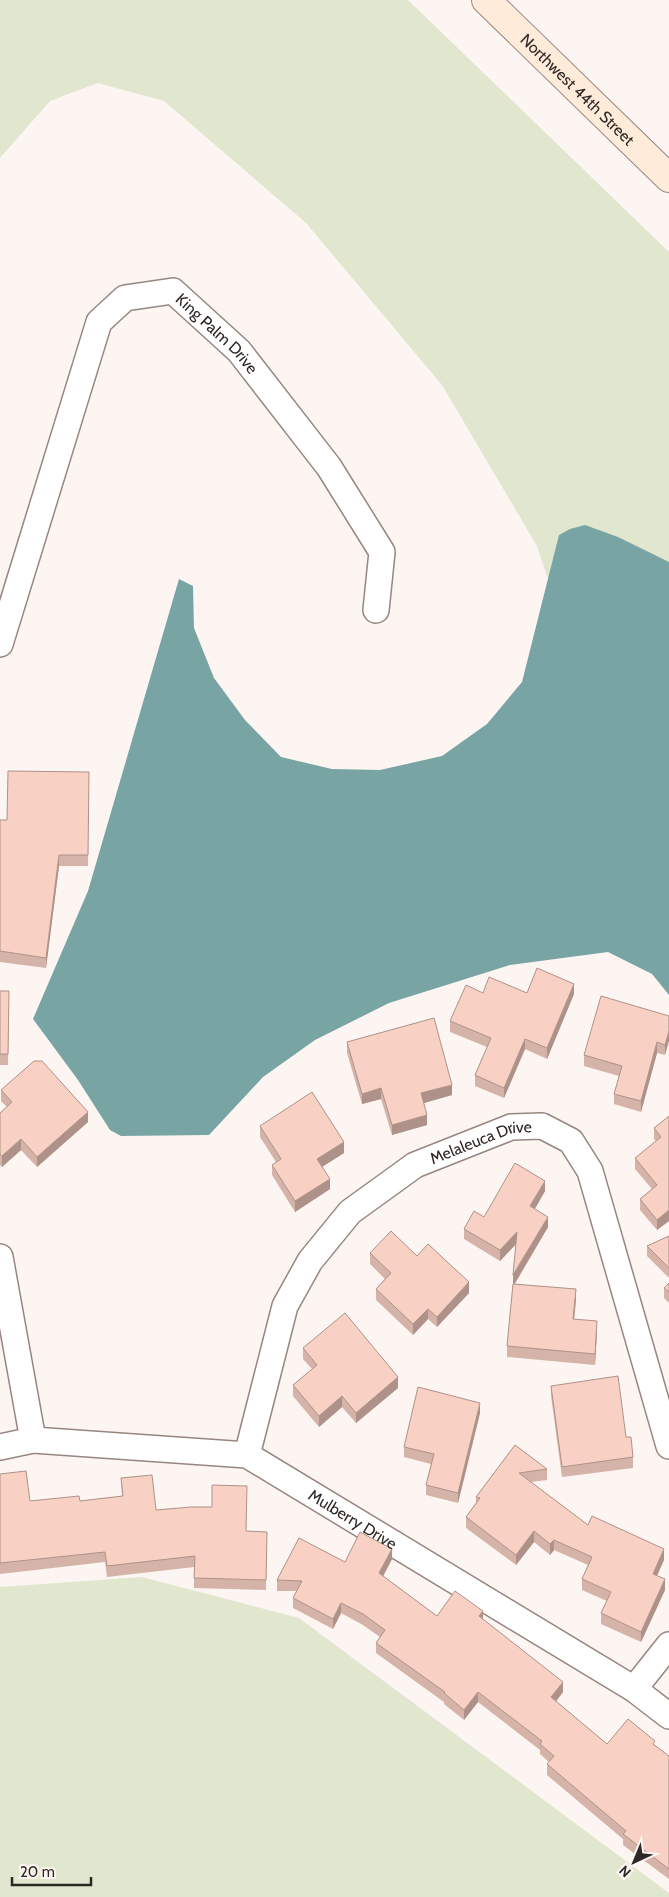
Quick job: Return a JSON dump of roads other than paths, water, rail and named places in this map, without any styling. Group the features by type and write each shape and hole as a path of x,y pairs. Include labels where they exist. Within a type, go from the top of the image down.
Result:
{"street":[{"name":"Northwest 44th Street","path":"486,0 669,178"},
{"name":"King Palm Drive","path":"0,644 99,322 126,298 173,291 239,351 329,466 382,552 376,610"},
{"name":"Melaleuca Drive","path":"247,1456 285,1306 310,1261 350,1212 415,1165 511,1127 542,1126 571,1141 590,1171 669,1446"},
{"path":"0,1257 33,1440"},
{"name":"Mulberry Drive","path":"0,1447 33,1440 247,1456 634,1689 669,1716"},
{"path":"634,1689 669,1645"}],"water":[{"path":"585,525 618,537 669,562 669,995 652,974 608,952 510,965 389,1003 315,1040 263,1077 209,1135 121,1136 110,1130 78,1080 33,1019 88,891 179,579 193,586 194,628 214,678 245,720 281,757 332,769 380,770 442,756 487,724 522,682 559,535 570,529"}]}
